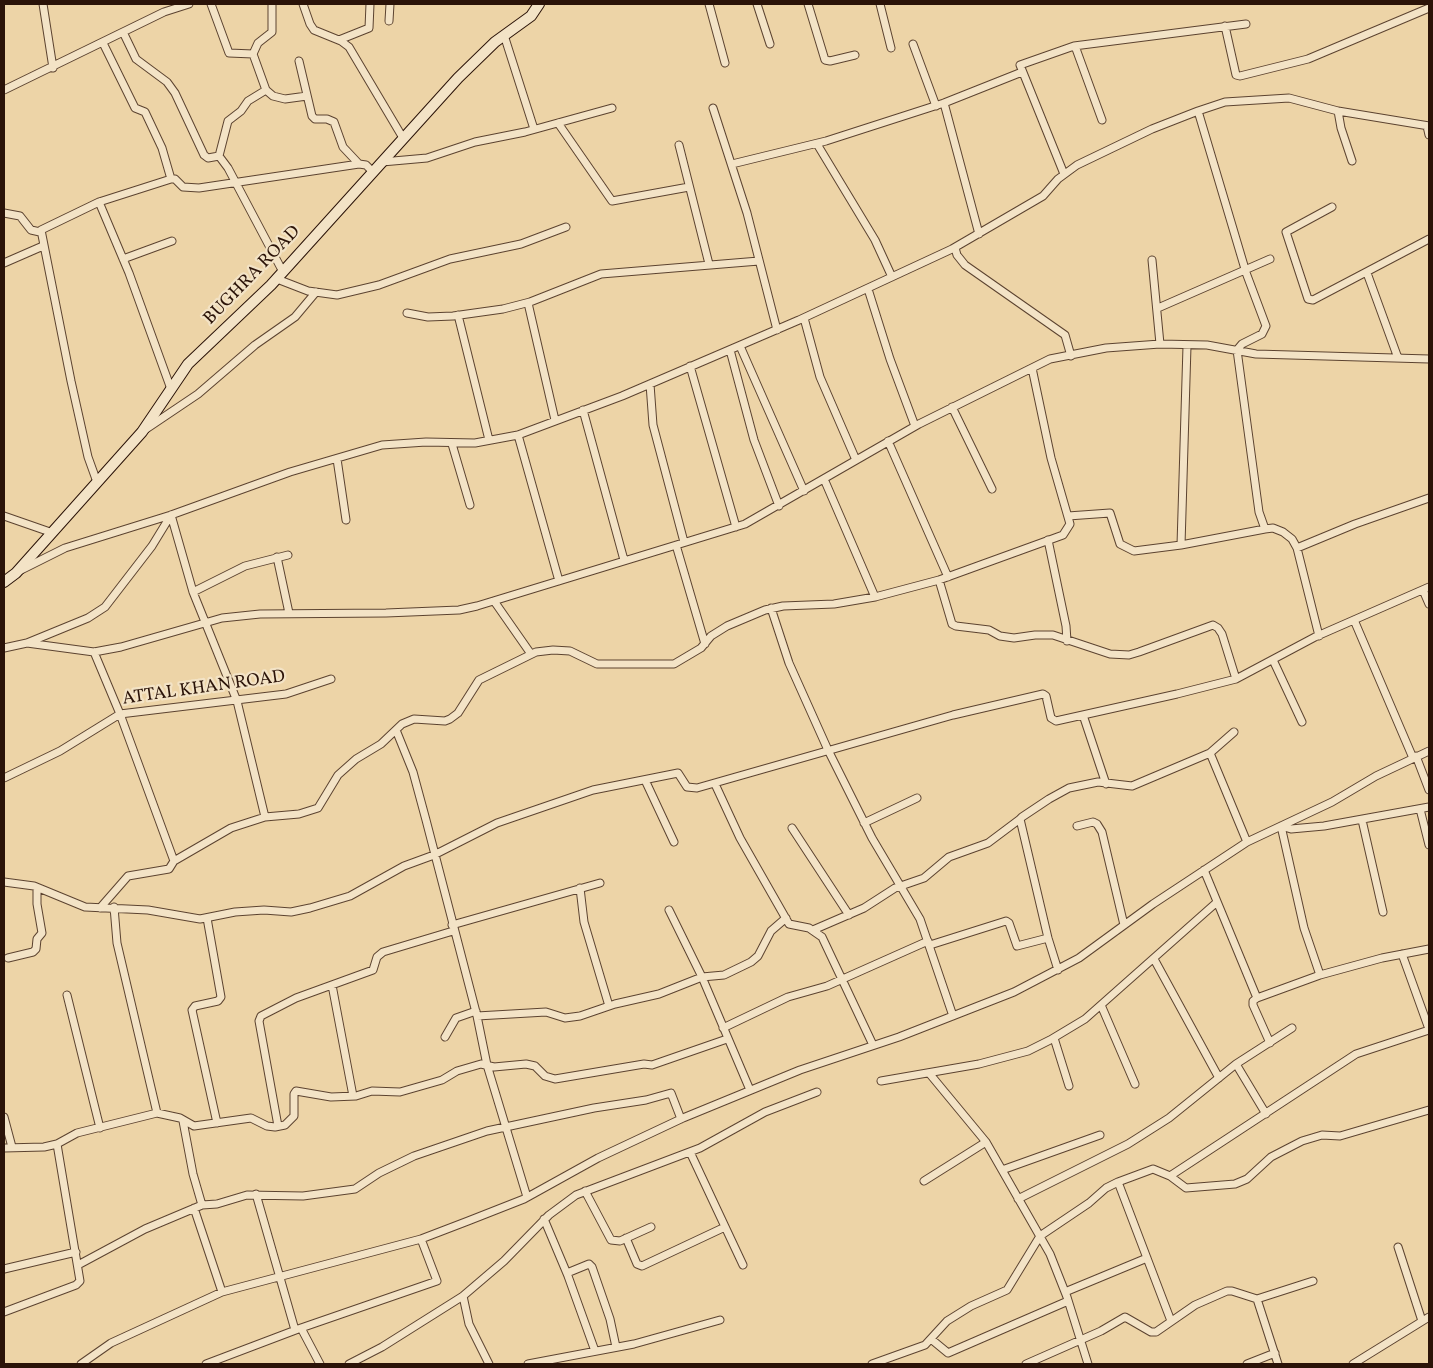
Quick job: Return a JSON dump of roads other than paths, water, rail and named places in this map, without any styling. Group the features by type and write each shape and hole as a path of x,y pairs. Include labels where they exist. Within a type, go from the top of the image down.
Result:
{"street":[{"path":"44,4 53,68"},
{"path":"4,90 53,68 123,32 177,7 189,4"},
{"path":"211,4 229,53 253,54"},
{"path":"272,4 272,32 258,43 253,54 266,90 273,96 290,100 308,96"},
{"path":"303,4 314,30 346,43 352,51 403,138"},
{"path":"339,40 369,28 370,4"},
{"path":"389,21 390,4"},
{"name":"BUGHRA ROAD","path":"4,582 16,573 50,532 142,432 188,364 280,275 458,78 504,35 531,16 539,4"},
{"path":"709,4 725,63"},
{"path":"757,4 770,44"},
{"path":"808,4 825,60 830,61 855,55"},
{"path":"880,4 891,48"},
{"path":"1225,26 1236,75 1240,76 1308,59 1429,8"},
{"path":"1064,174 1020,65 1075,46 1246,24"},
{"path":"123,32 136,59 167,82 175,93 204,155 208,158 219,156"},
{"path":"504,35 534,129"},
{"path":"103,43 135,108 146,112 162,148 171,178"},
{"path":"913,44 936,106"},
{"path":"1075,46 1102,120"},
{"path":"299,61 312,116 316,119 327,119 334,122 343,147 359,164"},
{"path":"732,164 817,144 936,106 1022,72"},
{"path":"266,90 248,101 241,111 228,121 219,156 236,183 280,275 316,292 337,295 366,289 450,259 521,244 566,227"},
{"path":"16,573 65,548 171,515 290,472 382,445 426,442 452,444 518,435 650,384 804,318 955,248 1043,196 1064,174 1077,165 1152,129 1198,111 1236,101 1289,98 1338,111 1428,126 1429,135"},
{"path":"944,103 979,234"},
{"path":"382,162 426,158 475,142 534,129 612,108"},
{"path":"713,108 732,164 777,330"},
{"path":"1198,111 1245,270 1266,326 1262,334 1242,344 1237,350 1258,512 1265,529"},
{"path":"1338,111 1341,128 1352,161"},
{"path":"558,123 612,201 689,188"},
{"path":"679,144 709,264"},
{"path":"817,144 875,240 892,277"},
{"path":"40,232 45,227 99,202 171,178 187,188 236,183 359,164 366,165 373,172"},
{"path":"99,202 123,259 171,389"},
{"path":"1332,207 1286,232 1308,299 1313,300 1366,274 1429,239"},
{"path":"4,213 20,216 31,230 40,232"},
{"path":"40,232 88,457 97,482"},
{"path":"123,259 172,241"},
{"path":"4,263 43,246"},
{"path":"955,248 957,255 965,265 1065,335 1071,356"},
{"path":"1158,308 1270,259"},
{"path":"1152,260 1160,344"},
{"path":"408,313 428,317 458,315 528,303 601,274 759,261"},
{"path":"1366,274 1398,358"},
{"path":"868,289 890,359 916,426"},
{"path":"142,432 198,394 255,345 294,317 316,292"},
{"path":"528,303 555,420"},
{"path":"458,315 489,440"},
{"path":"804,318 820,377 856,460"},
{"path":"27,643 94,652 121,647 222,618 289,613 386,613 459,610 494,601 736,527 780,506 916,426 1050,359 1106,348 1160,344 1207,345 1256,354 1429,359"},
{"path":"740,346 804,491"},
{"path":"1181,545 1187,346"},
{"path":"730,350 754,440 780,506"},
{"path":"690,366 736,527"},
{"path":"100,908 128,876 169,869 174,861 231,828 265,817 299,814 318,808 338,775 356,759 381,744 396,730 414,719 445,721 450,719 458,713 478,680 531,654 554,650 570,651 597,664 674,664 705,644 711,636 726,626 771,608 834,604 875,596 948,577 1063,535 1070,524 1051,458 1032,368"},
{"path":"650,384 653,425 684,542"},
{"path":"952,407 992,489"},
{"path":"583,410 624,560"},
{"path":"518,435 559,581"},
{"path":"888,441 948,577"},
{"path":"452,444 470,505"},
{"path":"337,459 346,520"},
{"path":"824,479 875,596"},
{"path":"1297,548 1356,524 1429,498"},
{"path":"1068,516 1110,513 1118,540 1127,549 1141,551 1265,529 1273,528 1283,532 1292,539 1297,548 1319,636"},
{"path":"171,515 193,592 237,701 265,817"},
{"path":"4,648 27,643 88,618 105,607 147,553 171,515"},
{"path":"4,516 50,532"},
{"path":"1048,540 1066,626 1067,641"},
{"path":"676,545 705,644"},
{"path":"193,592 245,566 288,555"},
{"path":"277,557 289,613"},
{"path":"938,580 952,624 989,630 1007,638 1043,634 1110,654 1129,655 1213,625 1222,634 1236,679"},
{"path":"4,882 37,888 85,907 114,907 207,918 235,912 264,910 291,912 321,906 350,896 404,866 434,855 497,823 593,790 678,773 690,788 715,784 828,750 1043,694 1046,696 1053,721 1084,715 1236,679 1319,636 1426,589 1429,604"},
{"path":"494,601 531,654"},
{"path":"771,608 789,663 828,750 864,823 920,919 953,1016"},
{"path":"1354,620 1429,790"},
{"path":"94,652 120,714 174,861"},
{"path":"1273,660 1302,722"},
{"name":"ATTAL KHAN ROAD","path":"4,778 60,751 120,714 286,694 332,679"},
{"path":"1084,715 1106,784"},
{"path":"396,730 413,772 477,1013 487,1065 504,1127 527,1198"},
{"path":"813,930 849,915 900,886 924,878 949,857 988,843 1062,791 1092,783 1132,786 1210,753 1234,732"},
{"path":"81,1364 129,1334 222,1292 421,1239 527,1198 598,1158 681,1119 750,1090 1014,992 1079,958 1124,925 1247,842 1332,802 1376,776 1429,751"},
{"path":"1210,753 1247,842"},
{"path":"645,780 674,842"},
{"path":"715,784 740,838 789,924 813,930 822,937 872,1045"},
{"path":"864,823 917,798"},
{"path":"1281,826 1291,829 1362,820 1429,807"},
{"path":"1420,809 1429,845"},
{"path":"1020,819 1048,938 1058,970"},
{"path":"1362,820 1383,912"},
{"path":"1077,826 1093,822 1102,832 1124,925"},
{"path":"1281,826 1304,928 1320,975"},
{"path":"792,828 849,915"},
{"path":"1204,870 1257,998"},
{"path":"278,1126 259,1018 296,998 373,970 377,957 383,952 453,928 600,883"},
{"path":"8,958 34,952 36,949 37,940 42,933 37,904 37,888"},
{"path":"580,888 584,922 609,1006"},
{"path":"881,1081 979,1064 1028,1051 1054,1038 1077,1024 1101,1005 1154,960 1217,902"},
{"path":"114,907 117,943 158,1113"},
{"path":"668,910 702,977 750,1090"},
{"path":"207,918 221,997 218,1001 195,1006 192,1010 217,1123"},
{"path":"446,1037 456,1018 477,1013 546,1012 565,1018 588,1014 609,1006 660,994 702,977 724,976 751,962 758,956 771,931 786,918"},
{"path":"723,1028 788,996 827,986 929,943 1006,921 1009,923 1016,946 1048,938"},
{"path":"1270,1044 1253,1005 1252,1001 1257,998 1320,975 1429,949"},
{"path":"1170,1176 1356,1054 1429,1030 1402,954"},
{"path":"1154,960 1219,1078"},
{"path":"332,985 353,1096"},
{"path":"67,995 100,1128"},
{"path":"1101,1005 1135,1084"},
{"path":"1018,1199 1128,1144 1169,1118 1236,1064 1270,1044 1292,1028"},
{"path":"4,1148 44,1147 57,1144 77,1133 158,1113 183,1120 194,1126 251,1118 267,1126 285,1125 294,1116 294,1094 296,1091 331,1097 353,1096 372,1091 400,1092 442,1080 457,1071 481,1064 526,1064 535,1066 546,1076 554,1078 644,1064 652,1065 727,1038"},
{"path":"1054,1038 1069,1086"},
{"path":"1236,1064 1266,1114"},
{"path":"929,1073 986,1142 1040,1236 1065,1292 1088,1364"},
{"path":"349,1364 382,1347 463,1296 504,1261 544,1219 576,1195 690,1152 765,1112 817,1092"},
{"path":"78,1265 145,1229 202,1205 217,1204 256,1194 303,1196 355,1189 379,1173 414,1156 470,1136 504,1127 594,1108 646,1100 670,1093 681,1119"},
{"path":"872,1364 926,1345 947,1321 971,1306 1007,1290 1040,1236 1089,1203 1106,1188 1118,1182 1148,1169 1170,1176 1186,1188 1235,1184 1247,1179 1271,1157 1302,1141 1322,1135 1340,1136 1429,1110"},
{"path":"4,1117 12,1147"},
{"path":"183,1120 193,1174 202,1205"},
{"path":"1002,1170 1100,1135"},
{"path":"924,1181 986,1142"},
{"path":"4,1312 79,1283 76,1252 57,1144"},
{"path":"690,1152 744,1265"},
{"path":"1118,1182 1171,1321"},
{"path":"586,1191 611,1240 616,1242 651,1227"},
{"path":"256,1194 279,1278 298,1329 320,1364"},
{"path":"194,1208 222,1292"},
{"path":"544,1219 567,1273 595,1351"},
{"path":"626,1238 637,1264 642,1266 725,1227"},
{"path":"206,1364 298,1329 437,1281 421,1239"},
{"path":"1398,1247 1422,1321"},
{"path":"4,1269 76,1252"},
{"path":"1065,1292 1147,1258"},
{"path":"567,1273 589,1264 592,1267 610,1319 616,1347"},
{"path":"1026,1364 1125,1317 1150,1332 1159,1331 1195,1305 1227,1291 1257,1299 1313,1281"},
{"path":"463,1296 469,1324 489,1364"},
{"path":"1257,1299 1278,1364"},
{"path":"931,1339 948,1353 1068,1301"},
{"path":"1353,1364 1429,1317"},
{"path":"532,1364 616,1347 720,1320"},
{"path":"1247,1364 1275,1353"}]}
